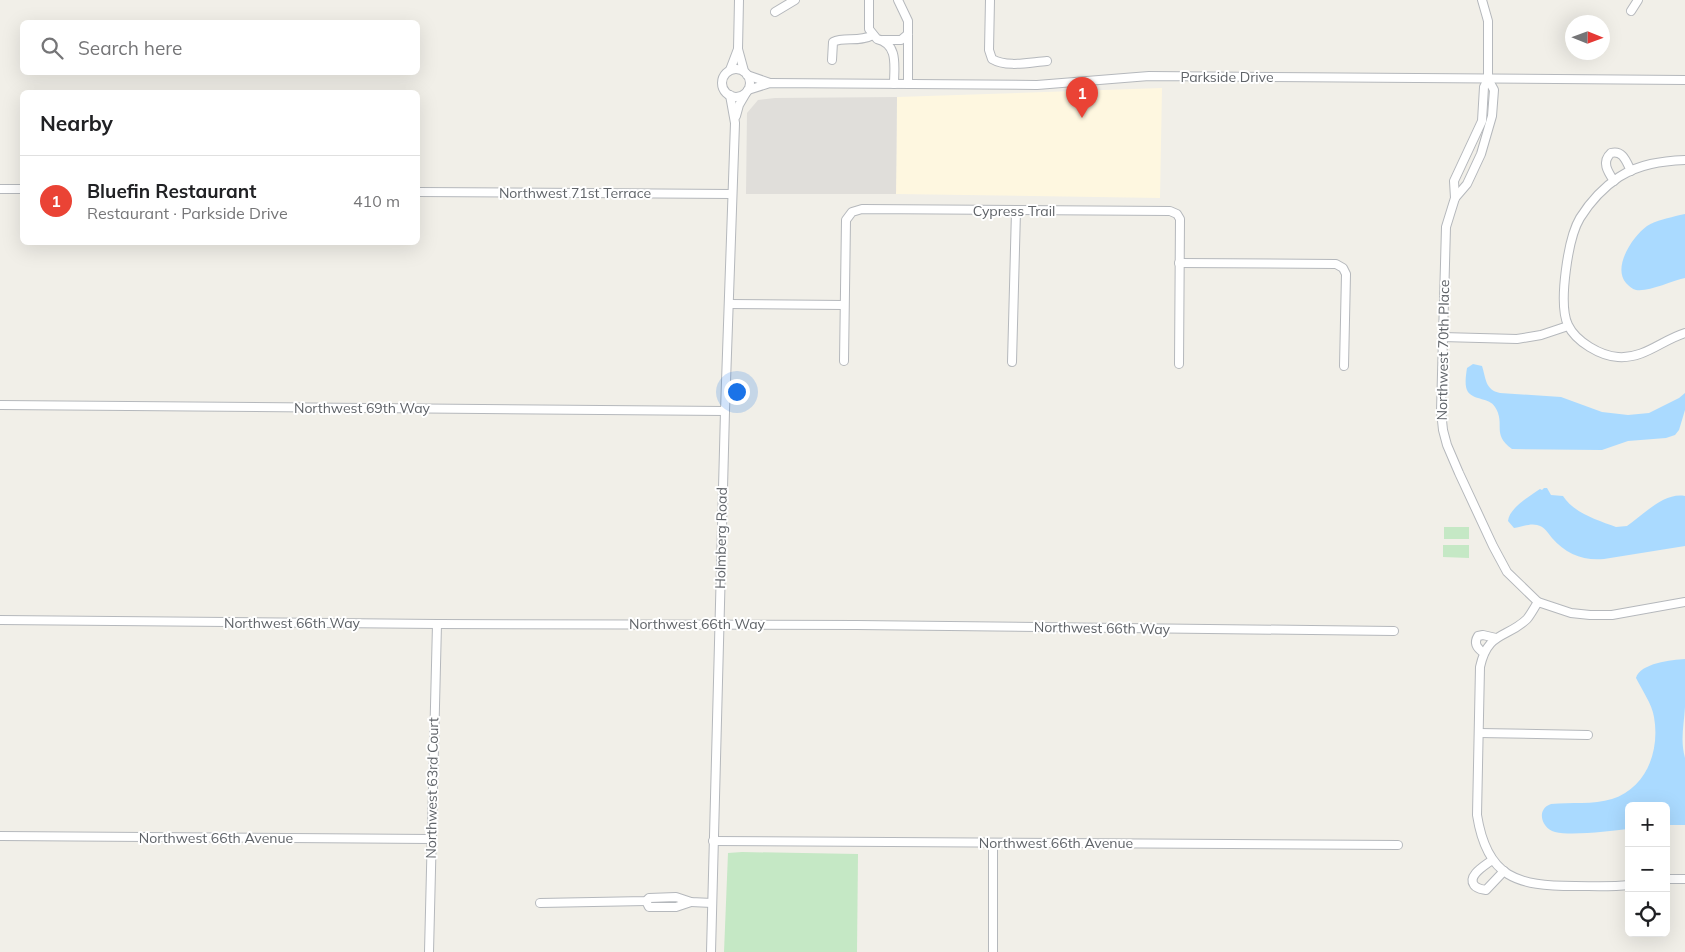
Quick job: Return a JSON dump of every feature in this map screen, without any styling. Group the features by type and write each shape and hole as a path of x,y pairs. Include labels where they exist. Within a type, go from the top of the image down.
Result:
{"street":[{"path":"738,50 730,70 724,76 723,85 730,95 738,96 747,91 750,82 738,50 739,0"},
{"path":"775,12 795,0"},
{"path":"869,0 869,29 877,39 896,41 901,40 908,34"},
{"path":"898,0 908,21 908,84"},
{"path":"990,0 989,50 992,59 998,63 1006,64 1047,61"},
{"path":"1482,0 1488,21 1488,79"},
{"path":"1631,12 1638,0"},
{"path":"832,60 833,42 838,40 864,39 873,35"},
{"path":"883,40 892,49 895,56 894,84"},
{"path":"730,70 737,69 746,73"},
{"name":"Parkside Drive","path":"746,73 770,83"},
{"name":"Parkside Drive","path":"747,91 770,83 1037,85 1149,76 1685,80"},
{"name":"Northwest 70th Place","path":"1488,79 1484,87 1482,121 1454,181 1455,198 1446,227 1441,411 1446,445 1493,546 1507,572 1538,602"},
{"name":"Northwest 70th Place","path":"1455,198 1471,177 1481,154 1492,116 1494,90 1488,79"},
{"name":"Holmberg Road","path":"734,123 739,105 747,91"},
{"name":"Holmberg Road","path":"711,952 734,123 730,95"},
{"path":"1470,150 1481,154"},
{"path":"1614,181 1606,166 1606,160 1611,153 1618,152 1622,154 1631,171"},
{"path":"1685,160 1661,162 1631,171 1614,181 1594,199 1580,218 1571,239 1566,263 1565,308 1568,326 1589,347 1602,354 1631,357 1646,352 1673,337 1685,333"},
{"path":"1459,171 1471,177"},
{"path":"0,189 20,189"},
{"name":"Northwest 71st Terrace","path":"420,192 732,194"},
{"name":"Cypress Trail","path":"844,305 846,220 852,212 862,209 1170,212 1177,214 1180,219 1179,263"},
{"path":"1012,362 1016,211"},
{"path":"1179,364 1179,263 1336,264 1343,268 1346,274 1344,366"},
{"path":"728,304 844,305 844,361"},
{"path":"1442,337 1517,339 1541,335 1568,326"},
{"name":"Northwest 69th Way","path":"0,405 725,411"},
{"path":"1625,885 1547,886 1530,884 1500,869 1492,860 1480,831 1477,815 1480,667 1484,653 1492,641 1528,618 1538,602 1571,613 1612,615 1685,602"},
{"name":"Northwest 66th Way","path":"0,620 436,624 719,624 1394,631"},
{"name":"Northwest 63rd Court","path":"428,952 436,624"},
{"path":"1484,653 1476,645 1478,636 1484,635 1496,638"},
{"path":"1478,733 1588,735"},
{"name":"Northwest 66th Avenue","path":"0,836 431,839"},
{"name":"Northwest 66th Avenue","path":"714,841 1398,845"},
{"path":"993,843 993,952"},
{"path":"1492,860 1473,875 1472,880 1475,886 1486,890 1500,869"},
{"path":"1670,879 1685,879"},
{"path":"540,903 646,901 649,898 676,897 691,902 712,903"}],"shaded area":[{"path":"1162,88 1160,198 896,194 897,97"},
{"path":"897,97 896,194 746,194 747,113 758,100 775,98"}],"green space":[{"path":"1444,527 1469,527 1469,539 1444,539"},
{"path":"1443,545 1469,545 1469,558 1443,557"},
{"path":"728,853 858,854 857,952 724,952"}],"water":[{"path":"1685,214 1685,278 1654,288 1636,290 1631,287 1622,276 1621,269 1626,252 1636,237 1651,224"},
{"path":"1473,364 1482,366 1485,379 1491,389 1500,393 1561,397 1602,412 1628,415 1649,413 1685,393 1685,410 1679,430 1675,435 1666,438 1628,441 1602,450 1512,449 1506,444 1500,434 1498,413 1495,407 1489,402 1474,397 1467,390 1467,368"},
{"path":"1547,488 1551,495 1563,496 1573,507 1586,515 1616,527 1627,526 1669,497 1685,496 1685,546 1604,559 1589,559 1575,555 1557,544 1542,527 1532,524 1514,528 1508,521 1509,516 1516,507 1531,495"},
{"path":"1685,659 1683,739 1685,758 1685,825 1670,825 1670,802 1625,802 1625,829 1571,834 1550,830 1546,827 1542,818 1543,810 1546,806 1551,804 1590,803 1612,799 1624,794 1642,777 1653,755 1655,730 1651,707 1636,678 1644,669 1665,661"}],"place":[{"name":"Bluefin Restaurant","path":"1082,118"}]}
